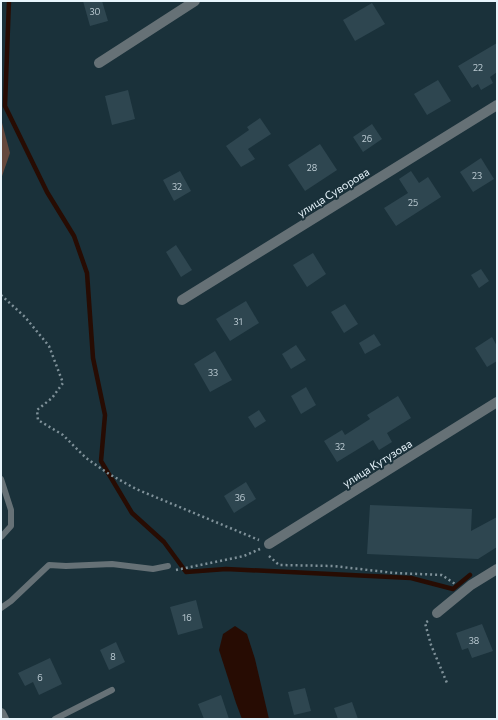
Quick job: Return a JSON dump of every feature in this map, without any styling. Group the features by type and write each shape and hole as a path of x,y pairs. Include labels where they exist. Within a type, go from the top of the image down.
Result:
{"street":[{"path":"98,63 195,1"},
{"name":"улица Суворова","path":"182,300 497,105"},
{"name":"улица Кутузова","path":"269,544 497,402"},
{"path":"437,613 463,592 497,569"},
{"path":"1,713 4,719"}],"lane":[{"path":"1,479 11,510 10,526 1,537"},
{"path":"1,608 11,601 49,565 66,566 112,564 153,568 168,566"},
{"path":"55,719 112,690"}],"path":[{"path":"1,295 25,317 50,346 63,383 52,398 37,410 38,420 63,435 92,462 136,489 269,544"},
{"path":"176,571 188,567 244,556 269,544"},
{"path":"269,544 267,555 279,565 332,566 394,573 442,575 463,592"},
{"path":"437,613 425,623 431,645 447,683"}],"shaded area":[{"path":"1,119 10,153 1,179"},
{"path":"235,626 247,634 255,659 269,719 242,719 236,703 219,650 223,634"}],"building":[{"path":"83,1 102,1 108,21 90,26"},
{"path":"372,3 385,24 355,41 343,20"},
{"path":"497,43 497,72 490,77 493,83 481,90 478,84 472,88 458,66"},
{"path":"438,80 451,101 427,115 414,94"},
{"path":"128,90 135,119 112,125 105,96"},
{"path":"260,118 271,134 248,149 255,159 241,167 226,146 249,130 247,127"},
{"path":"372,124 382,139 363,152 353,137"},
{"path":"320,144 337,170 305,191 288,165"},
{"path":"481,158 494,179 473,192 460,172"},
{"path":"180,171 191,191 174,201 163,180"},
{"path":"411,171 419,183 428,177 441,197 396,226 384,208 408,193 399,179"},
{"path":"176,245 192,270 181,277 166,252"},
{"path":"313,253 326,274 307,287 293,265"},
{"path":"481,269 489,281 479,288 471,275"},
{"path":"246,301 259,323 230,341 216,319"},
{"path":"345,304 358,324 344,333 331,312"},
{"path":"374,334 381,345 365,354 359,343"},
{"path":"492,337 497,346 497,361 487,367 475,348"},
{"path":"296,345 306,360 291,369 282,354"},
{"path":"215,351 232,380 210,392 194,364"},
{"path":"306,387 316,405 301,414 291,396"},
{"path":"398,396 411,418 387,433 392,442 379,450 373,440 337,462 324,441 342,430 345,435 370,419 367,415"},
{"path":"259,410 266,421 255,428 248,417"},
{"path":"246,482 256,499 234,513 224,496"},
{"path":"370,505 472,509 471,531 497,517 497,547 478,559 367,554"},
{"path":"196,600 203,628 178,635 170,607"},
{"path":"482,624 493,651 472,658 468,648 462,650 456,633"},
{"path":"116,642 125,662 109,670 100,650"},
{"path":"50,658 62,684 39,695 33,682 25,686 18,673"},
{"path":"305,688 311,711 294,715 288,692"},
{"path":"221,695 229,719 204,719 198,704"},
{"path":"352,702 358,719 338,719 334,708"}],"waterway":[{"path":"9,1 5,106 47,192 74,236 87,273 93,358 105,415 101,461 132,513 164,542 186,572 226,569 411,578 453,589 470,575"}]}
